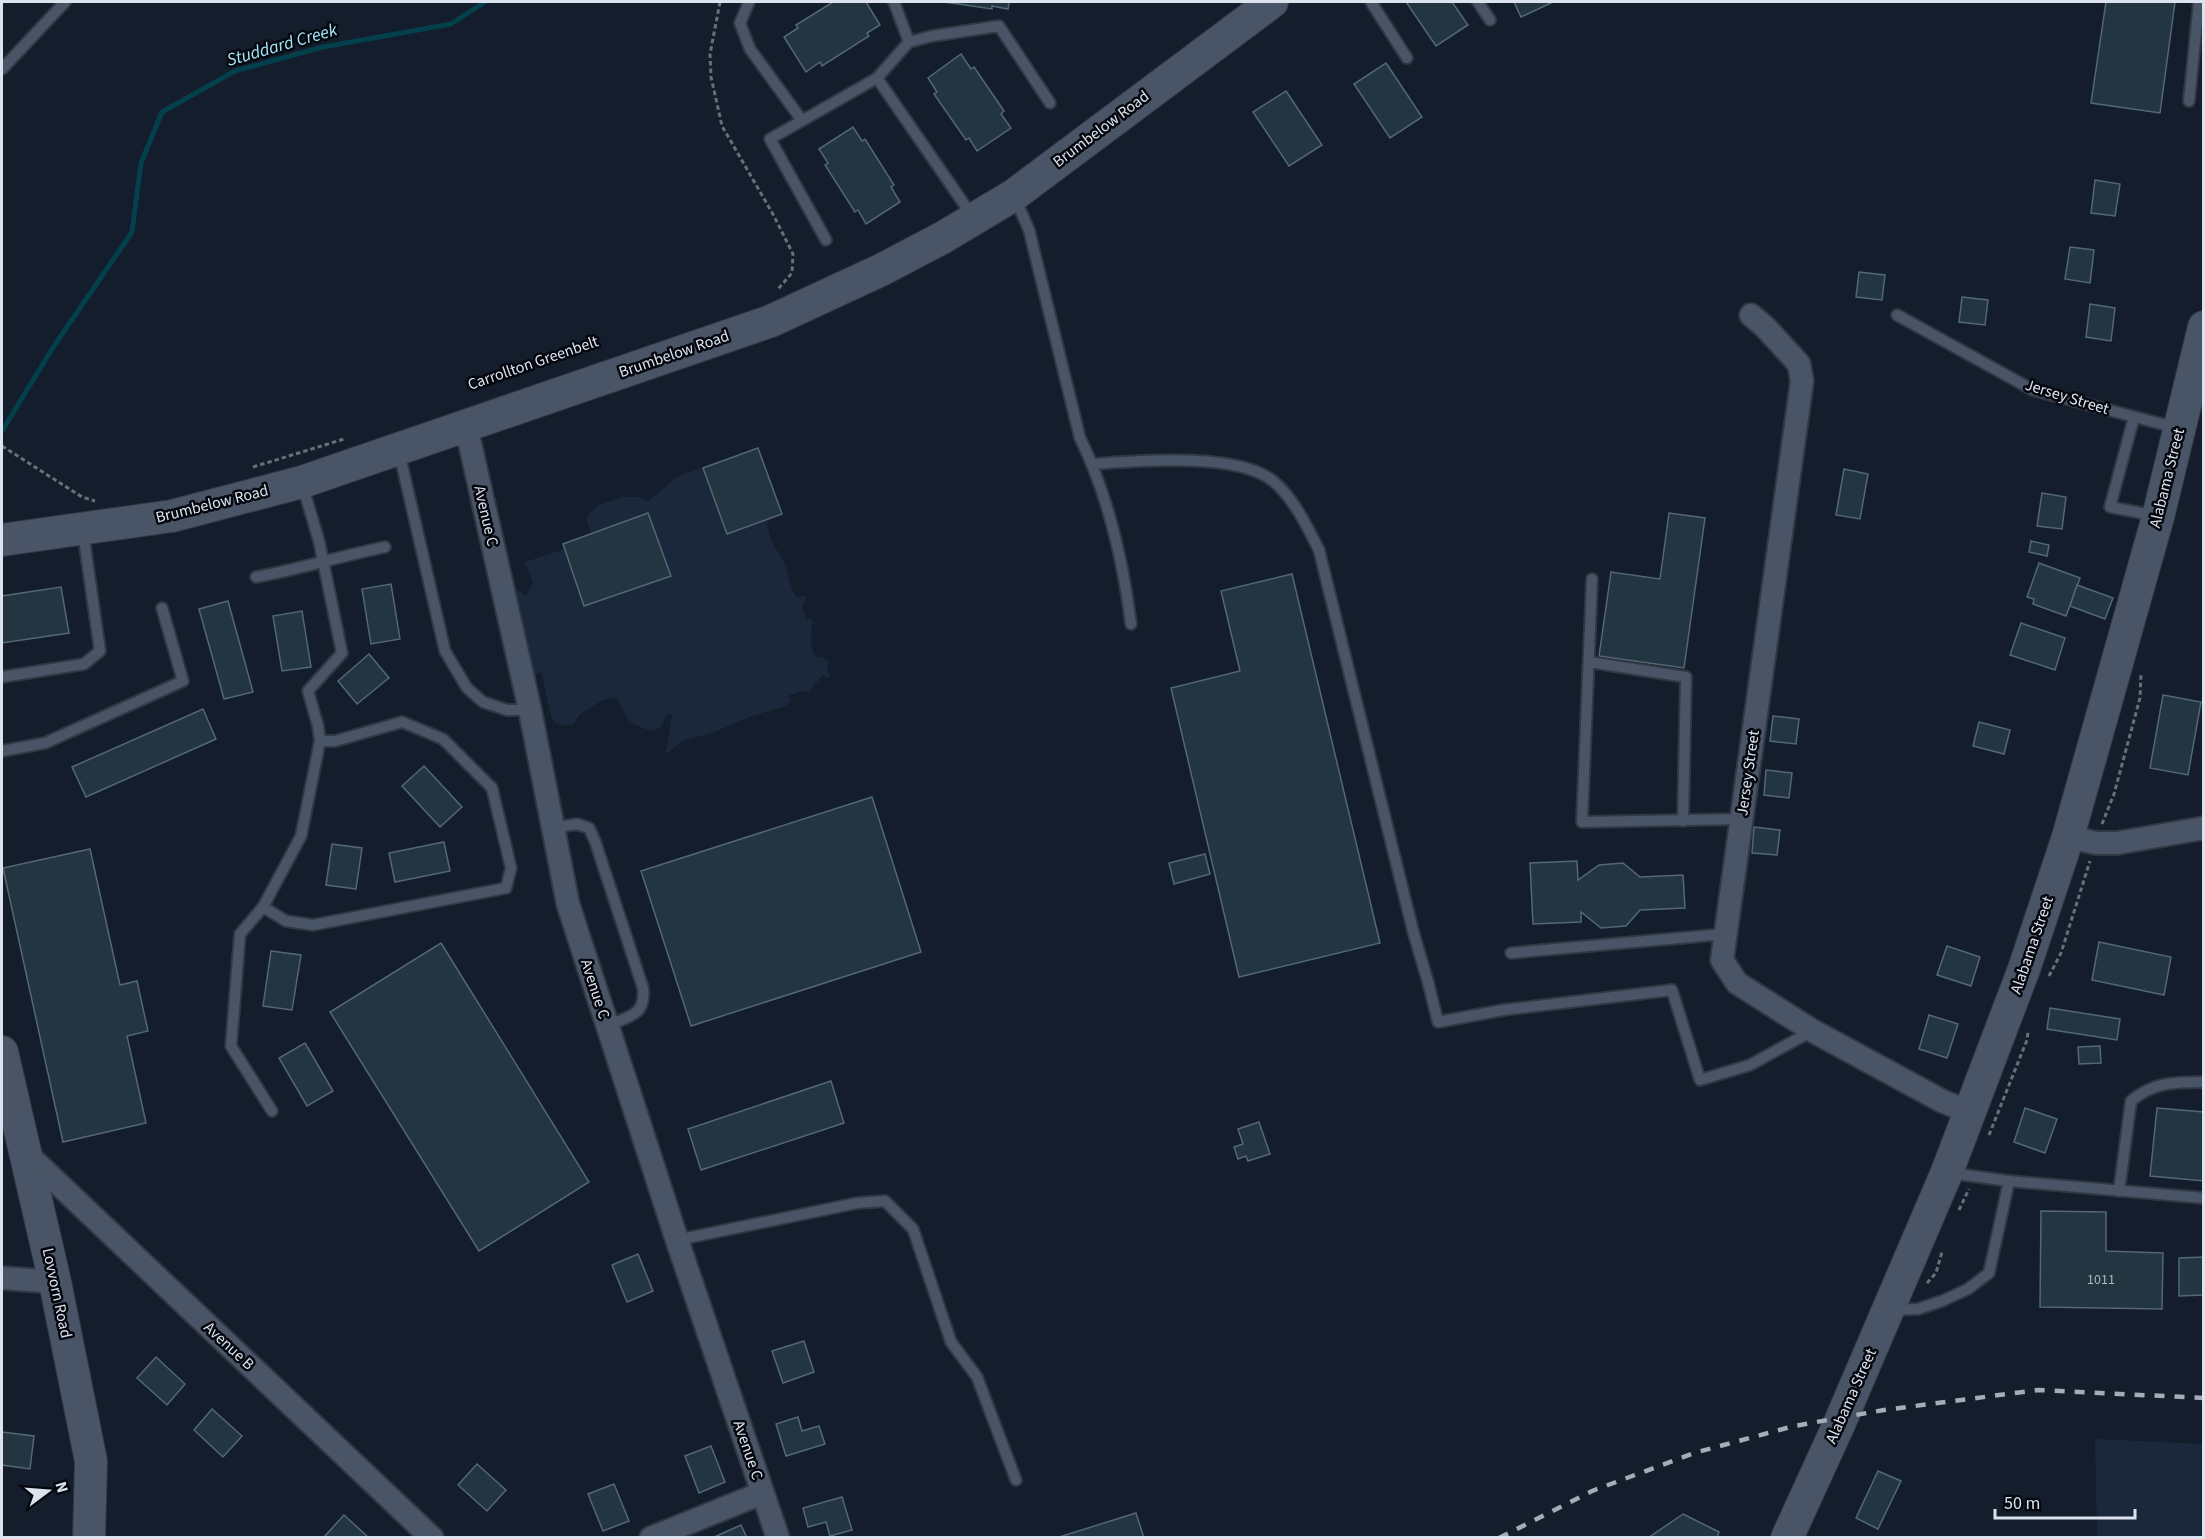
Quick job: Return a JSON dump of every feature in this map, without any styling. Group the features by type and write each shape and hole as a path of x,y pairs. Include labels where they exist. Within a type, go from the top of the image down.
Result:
{"street":[{"name":"Brumbelow Road","path":"2,540 172,516 302,482 771,321 881,270 1014,195 1272,2"},
{"name":"Jersey Street","path":"1751,315 1799,363 1802,381 1722,960 1737,983 1813,1031 1942,1101 1969,1112"},
{"name":"Alabama Street","path":"1787,1538 1947,1172 2024,969 2068,837 2158,517 2204,327"},
{"name":"Avenue C","path":"466,426 530,710 567,904 778,1538"},
{"path":"2068,837 2096,843 2117,843 2204,828"},
{"name":"Lovvorn Road","path":"2,1052 55,1282 91,1461 89,1538"},
{"name":"Avenue B","path":"27,1154 432,1538"},
{"path":"2,1278 55,1282"},
{"path":"651,1538 762,1493"}],"lane":[{"path":"2,69 65,2"},
{"path":"749,2 740,23 750,49 801,119"},
{"path":"894,2 909,42"},
{"path":"1371,2 1407,58"},
{"path":"1478,2 1490,20"},
{"path":"2189,101 2198,56 2199,2"},
{"path":"826,240 770,139 801,119 877,78 909,42 932,36 999,26 1050,103"},
{"path":"877,78 975,219"},
{"path":"1014,195 1029,231 1080,438 1093,464 1125,578 1131,624"},
{"name":"Jersey Street","path":"1898,315 2033,390 2180,429"},
{"path":"2134,417 2110,507 2158,517"},
{"path":"398,449 445,651 467,688 483,702 507,710 530,710"},
{"path":"1093,464 1156,460 1238,465 1273,481 1302,516 1319,550 1413,931 1438,1022 1503,1010 1672,990 1700,1080 1750,1065 1813,1031"},
{"path":"272,1111 231,1046 234,986 240,934 263,907 301,836 320,741 308,691 342,652 323,562 302,482"},
{"path":"2,677 84,664 100,651 82,528"},
{"path":"256,577 385,547"},
{"path":"1592,579 1582,822 1741,819"},
{"path":"2,751 45,742 183,681 162,608"},
{"path":"1589,662 1686,677 1683,820"},
{"path":"263,907 286,921 314,925 506,888 511,868 492,788 443,739 402,722 335,741 320,741"},
{"path":"551,828 577,824 589,828 644,988 645,1001 639,1011 607,1026"},
{"path":"1511,953 1725,934"},
{"path":"2119,1191 2131,1101 2144,1090 2174,1082 2204,1082"},
{"path":"1947,1172 2204,1198"},
{"path":"1888,1310 1918,1309 1942,1301 1968,1289 1989,1273 2009,1180"},
{"path":"677,1240 857,1203 885,1201 913,1229 951,1342 977,1377 1016,1480"}],"path":[{"path":"720,2 710,54 711,77 722,126 774,216 793,254 792,273 772,293"},
{"path":"251,468 348,438"},
{"path":"2,446 82,497 99,502"}],"shaded area":[{"path":"759,452 782,514 770,519 767,523 771,541 784,561 796,597 807,596 802,606 806,619 810,618 813,622 810,639 813,652 817,658 821,656 829,661 827,670 830,676 827,678 823,675 818,680 820,684 815,682 810,692 801,691 795,693 797,694 789,694 791,700 786,706 752,716 712,733 682,741 666,754 672,715 667,714 661,728 651,731 633,724 618,699 601,701 579,715 574,724 564,726 555,723 551,716 541,670 534,677 515,588 526,596 533,582 525,562 571,547 592,537 586,518 597,506 622,497 638,497 648,501 679,476 703,468 706,470"},
{"path":"2095,1439 2203,1444 2203,1537 2097,1537"}],"building":[{"path":"833,2 866,2 880,25 867,33 869,36 822,66 820,62 806,72 784,37 798,28 796,25"},
{"path":"944,2 1009,2 1008,9 992,6 992,9"},
{"path":"1406,2 1452,2 1468,25 1436,46"},
{"path":"1514,2 1550,2 1551,3 1521,17"},
{"path":"2106,2 2175,2 2160,113 2091,103"},
{"path":"961,54 971,69 974,67 1004,111 1001,114 1011,128 977,151 969,138 966,140 934,94 937,92 928,78"},
{"path":"1386,63 1422,117 1390,138 1354,84"},
{"path":"1286,91 1322,145 1289,166 1253,112"},
{"path":"853,127 862,141 865,139 894,185 891,187 900,202 866,224 858,210 855,212 825,165 828,163 819,149"},
{"path":"2095,180 2120,184 2115,216 2091,213"},
{"path":"2070,247 2094,250 2090,283 2065,279"},
{"path":"1859,272 1885,275 1882,300 1856,297"},
{"path":"1962,297 1988,300 1985,325 1959,322"},
{"path":"2090,304 2115,308 2111,341 2086,337"},
{"path":"758,448 782,514 727,534 703,468"},
{"path":"1844,469 1868,474 1860,519 1836,515"},
{"path":"2042,493 2066,497 2062,529 2037,526"},
{"path":"648,513 671,576 584,606 563,544"},
{"path":"1669,513 1705,518 1684,668 1599,656 1611,572 1660,579"},
{"path":"2031,541 2049,545 2047,556 2029,552"},
{"path":"2039,563 2080,578 2066,616 2033,604 2034,599 2027,597"},
{"path":"1292,574 1380,943 1239,977 1171,688 1240,671 1221,591"},
{"path":"391,584 400,639 371,644 362,589"},
{"path":"2077,585 2113,598 2105,619 2070,606"},
{"path":"61,587 69,633 2,643 2,596"},
{"path":"228,601 253,692 224,699 199,609"},
{"path":"302,611 311,667 282,671 273,616"},
{"path":"2021,623 2065,638 2055,670 2010,655"},
{"path":"369,654 389,678 357,704 338,681"},
{"path":"2163,695 2201,702 2188,775 2150,768"},
{"path":"203,709 216,739 86,797 72,767"},
{"path":"1773,716 1799,719 1796,744 1770,741"},
{"path":"1979,722 2010,730 2004,754 1973,746"},
{"path":"424,766 462,807 440,827 402,786"},
{"path":"1766,770 1792,773 1789,798 1764,795"},
{"path":"872,797 921,952 691,1026 641,871"},
{"path":"1754,827 1780,830 1777,855 1752,853"},
{"path":"444,842 450,871 395,882 389,853"},
{"path":"332,844 362,848 356,889 326,885"},
{"path":"90,849 120,985 137,981 148,1031 127,1036 146,1123 63,1142 3,868"},
{"path":"1205,854 1210,874 1174,884 1169,863"},
{"path":"1577,861 1578,880 1599,865 1623,863 1640,877 1683,875 1685,908 1640,910 1626,926 1601,928 1581,912 1581,922 1533,924 1530,863"},
{"path":"2099,942 2171,957 2164,995 2092,980"},
{"path":"441,943 589,1182 479,1251 330,1012"},
{"path":"1947,946 1980,957 1971,986 1937,975"},
{"path":"271,951 301,955 292,1010 263,1006"},
{"path":"2050,1008 2120,1019 2117,1040 2047,1029"},
{"path":"1929,1015 1958,1024 1947,1058 1919,1049"},
{"path":"305,1043 333,1091 307,1106 279,1058"},
{"path":"2100,1046 2101,1063 2079,1064 2078,1047"},
{"path":"831,1081 844,1123 701,1170 688,1129"},
{"path":"2025,1108 2057,1119 2045,1153 2014,1142"},
{"path":"2157,1108 2204,1112 2204,1181 2150,1176"},
{"path":"1259,1122 1270,1154 1248,1161 1246,1156 1238,1159 1234,1147 1243,1144 1238,1129"},
{"path":"2041,1211 2106,1212 2106,1251 2163,1253 2162,1309 2040,1307"},
{"path":"638,1254 653,1291 627,1302 612,1265"},
{"path":"2204,1257 2204,1295 2179,1296 2179,1258"},
{"path":"804,1341 814,1372 783,1383 772,1351"},
{"path":"156,1357 185,1384 167,1405 137,1378"},
{"path":"212,1409 242,1436 223,1457 194,1430"},
{"path":"798,1417 802,1431 819,1426 825,1444 786,1456 776,1424"},
{"path":"2,1432 34,1436 30,1469 2,1465"},
{"path":"711,1446 725,1482 699,1493 685,1456"},
{"path":"477,1464 506,1490 487,1511 458,1485"},
{"path":"1878,1471 1901,1481 1878,1529 1856,1518"},
{"path":"614,1484 629,1521 603,1531 588,1494"},
{"path":"842,1497 852,1530 830,1536 826,1522 808,1527 803,1508"},
{"path":"1136,1513 1144,1538 1056,1538"},
{"path":"1683,1514 1719,1532 1717,1538 1648,1538"},
{"path":"344,1515 369,1538 327,1538 325,1536"},
{"path":"741,1525 747,1538 712,1538"}],"waterway":[{"name":"Studdard Creek","path":"2,431 52,349 132,232 141,163 162,112 235,71 323,47 451,24 485,2"}],"railway":[{"path":"1499,1538 1592,1491 1694,1453 1794,1426 1884,1410 2038,1390 2204,1398"}]}
